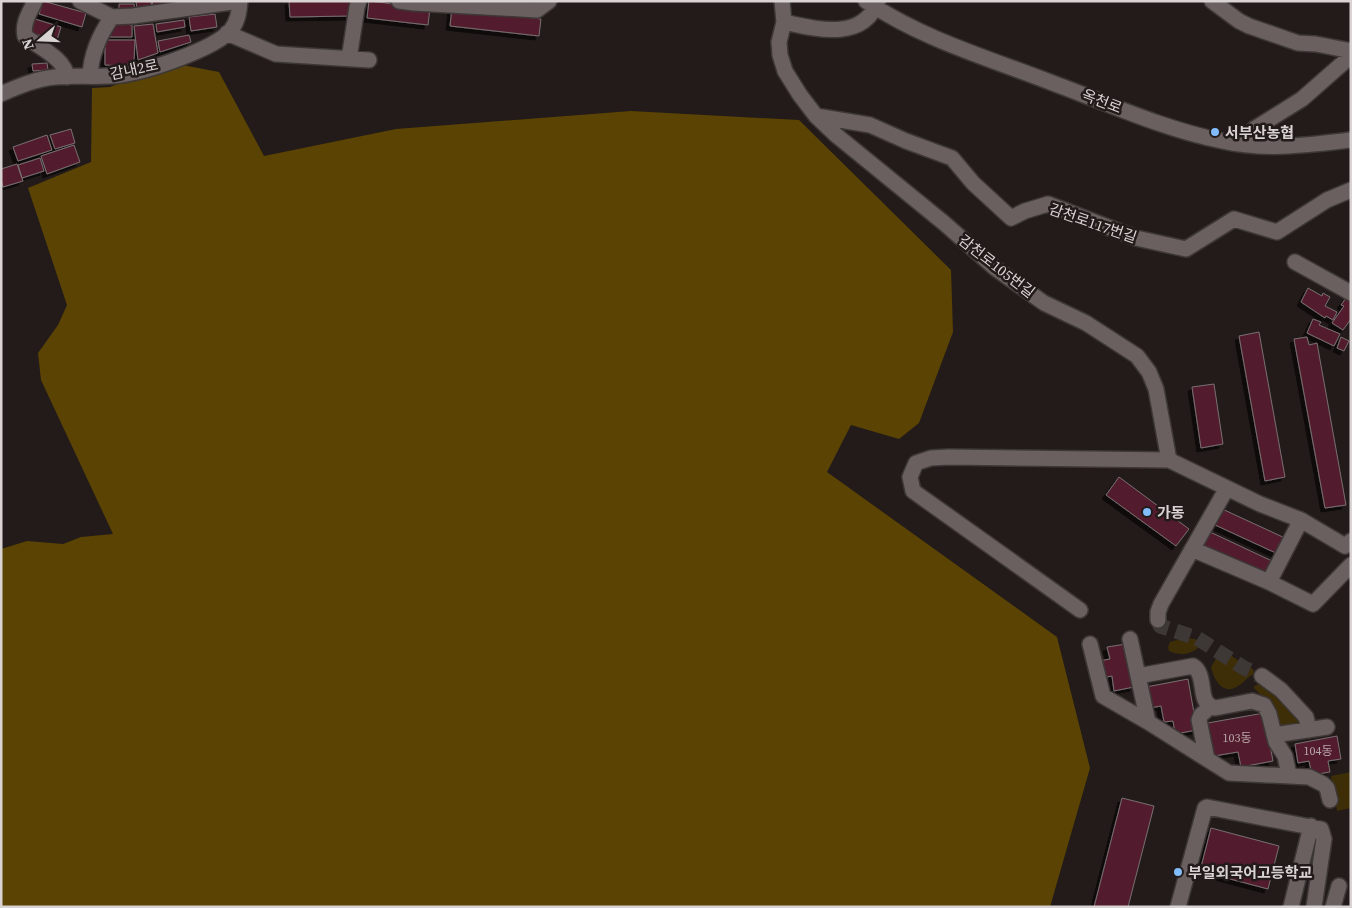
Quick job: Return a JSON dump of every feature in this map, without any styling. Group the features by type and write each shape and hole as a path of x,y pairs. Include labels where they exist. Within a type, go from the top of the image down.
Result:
{"street":[{"path":"35,1 26,19 25,36 59,60 67,77"},
{"path":"80,1 112,16 133,16 239,1 239,17 228,33 276,54 369,60"},
{"path":"350,59 356,8 359,1"},
{"path":"399,1 414,4 538,10 549,1"},
{"name":"감천로105번길","path":"782,1 784,22 779,42 780,55 785,71 816,116 836,135 944,223 995,268 1044,303 1086,323 1137,356 1149,372 1156,389 1169,460"},
{"path":"1212,1 1239,21 1250,26 1298,43 1316,44 1351,51"},
{"path":"784,22 819,30 839,30 859,25 872,15 874,3"},
{"name":"옥천로","path":"874,3 935,38 1154,121 1223,142 1290,147 1351,140"},
{"path":"90,76 98,42 112,16"},
{"name":"감내2로","path":"1,94 25,84 55,77 120,75 147,68 215,43 228,33"},
{"path":"1244,144 1254,129 1302,99 1351,56"},
{"name":"감천로117번길","path":"816,116 870,126 906,142 952,158 973,183 1012,218 1025,211 1048,204 1136,238 1186,249 1234,219 1277,232 1327,200 1351,190"},
{"path":"1295,262 1351,293"},
{"path":"1080,610 913,491 910,477 916,463 931,458 949,457 1169,460 1260,504 1302,520 1349,545"},
{"path":"1158,620 1161,604 1227,488"},
{"path":"1269,582 1302,520"},
{"path":"1192,549 1269,582 1313,604 1351,565"},
{"path":"1130,639 1148,722"},
{"path":"1090,644 1103,696 1233,774 1309,777 1320,781 1327,788 1330,800"},
{"path":"1138,676 1193,666 1199,671 1205,702 1210,707 1215,708 1252,701 1261,703 1268,711 1277,744 1285,756 1289,775"},
{"path":"1262,676 1281,690 1306,717 1309,730"},
{"path":"1206,759 1199,720 1200,715 1210,707"},
{"path":"1274,735 1327,727"},
{"path":"1178,907 1206,806 1321,828 1324,839 1314,907"},
{"path":"1291,907 1311,826"},
{"path":"1333,907 1339,886"}],"shaded area":[{"path":"172,63 219,72 264,156 396,129 631,111 799,120 951,270 953,332 919,423 899,439 851,425 827,472 1057,637 1090,768 1050,907 1,907 1,549 27,541 63,544 81,537 113,534 41,380 38,353 58,325 67,305 28,188 91,162 92,88 110,87"},
{"path":"1184,638 1195,639 1199,643 1199,647 1185,654 1169,651 1170,642"},
{"path":"1222,649 1253,669 1254,674 1233,689 1224,688 1220,685 1214,677 1211,667"},
{"path":"1259,684 1264,686 1299,720 1298,726 1281,731 1271,707 1254,688 1254,686"},
{"path":"1351,772 1351,808 1337,811 1331,776"}],"building":[{"path":"43,1 86,13 82,27 39,14"},
{"path":"136,1 151,1 152,8 137,10"},
{"path":"152,1 196,1 153,7"},
{"path":"289,1 351,1 351,16 290,17"},
{"path":"369,1 430,8 428,25 367,18"},
{"path":"119,4 134,4 135,10 119,10"},
{"path":"452,8 541,19 539,36 450,26"},
{"path":"215,14 217,27 191,31 189,17"},
{"path":"35,19 61,27 57,40 31,33"},
{"path":"184,20 185,27 157,32 156,24"},
{"path":"113,22 132,25 132,37 110,37"},
{"path":"153,24 158,53 138,60 134,26"},
{"path":"189,35 191,42 160,52 158,41"},
{"path":"105,40 135,40 134,61 124,66 105,65"},
{"path":"47,63 48,70 33,71 32,64"},
{"path":"71,129 75,143 55,149 50,135"},
{"path":"47,135 52,150 18,161 13,147"},
{"path":"74,145 80,162 47,174 41,156"},
{"path":"40,158 44,171 22,178 18,165"},
{"path":"17,164 23,181 3,187 1,169"},
{"path":"1308,288 1322,296 1323,293 1330,297 1325,306 1337,312 1333,320 1326,316 1325,318 1301,302"},
{"path":"1346,298 1351,301 1351,319 1343,330 1332,323 1344,306 1341,305"},
{"path":"1313,319 1321,322 1319,325 1340,334 1334,346 1307,333"},
{"path":"1259,332 1285,477 1265,481 1239,336"},
{"path":"1307,337 1309,345 1317,343 1346,505 1325,508 1294,339"},
{"path":"1341,337 1349,341 1344,351 1337,348"},
{"path":"1214,384 1223,444 1201,448 1192,387"},
{"name":"가동","path":"1119,477 1189,529 1176,546 1106,495"},
{"path":"1220,508 1285,538 1278,554 1213,524"},
{"path":"1208,531 1272,561 1265,578 1200,548"},
{"path":"1126,644 1134,687 1114,691 1112,676 1102,678 1099,661 1110,659 1107,647"},
{"path":"1188,679 1197,730 1175,734 1173,721 1164,722 1161,706 1150,708 1146,687"},
{"path":"1264,713 1273,761 1241,767 1238,752 1208,757 1202,724"},
{"path":"1337,736 1341,759 1328,761 1330,772 1312,775 1309,761 1298,763 1295,744"},
{"path":"1122,798 1154,806 1128,907 1094,907"},
{"path":"1211,828 1279,846 1268,889 1200,871"}],"tunnel":[{"path":"1158,620 1160,626 1197,638 1244,668 1262,676"}],"place":[{"name":"서부산농협","path":"1215,132"},
{"name":"가동","path":"1147,512"},
{"name":"부일외국어고등학교","path":"1178,872"}]}
